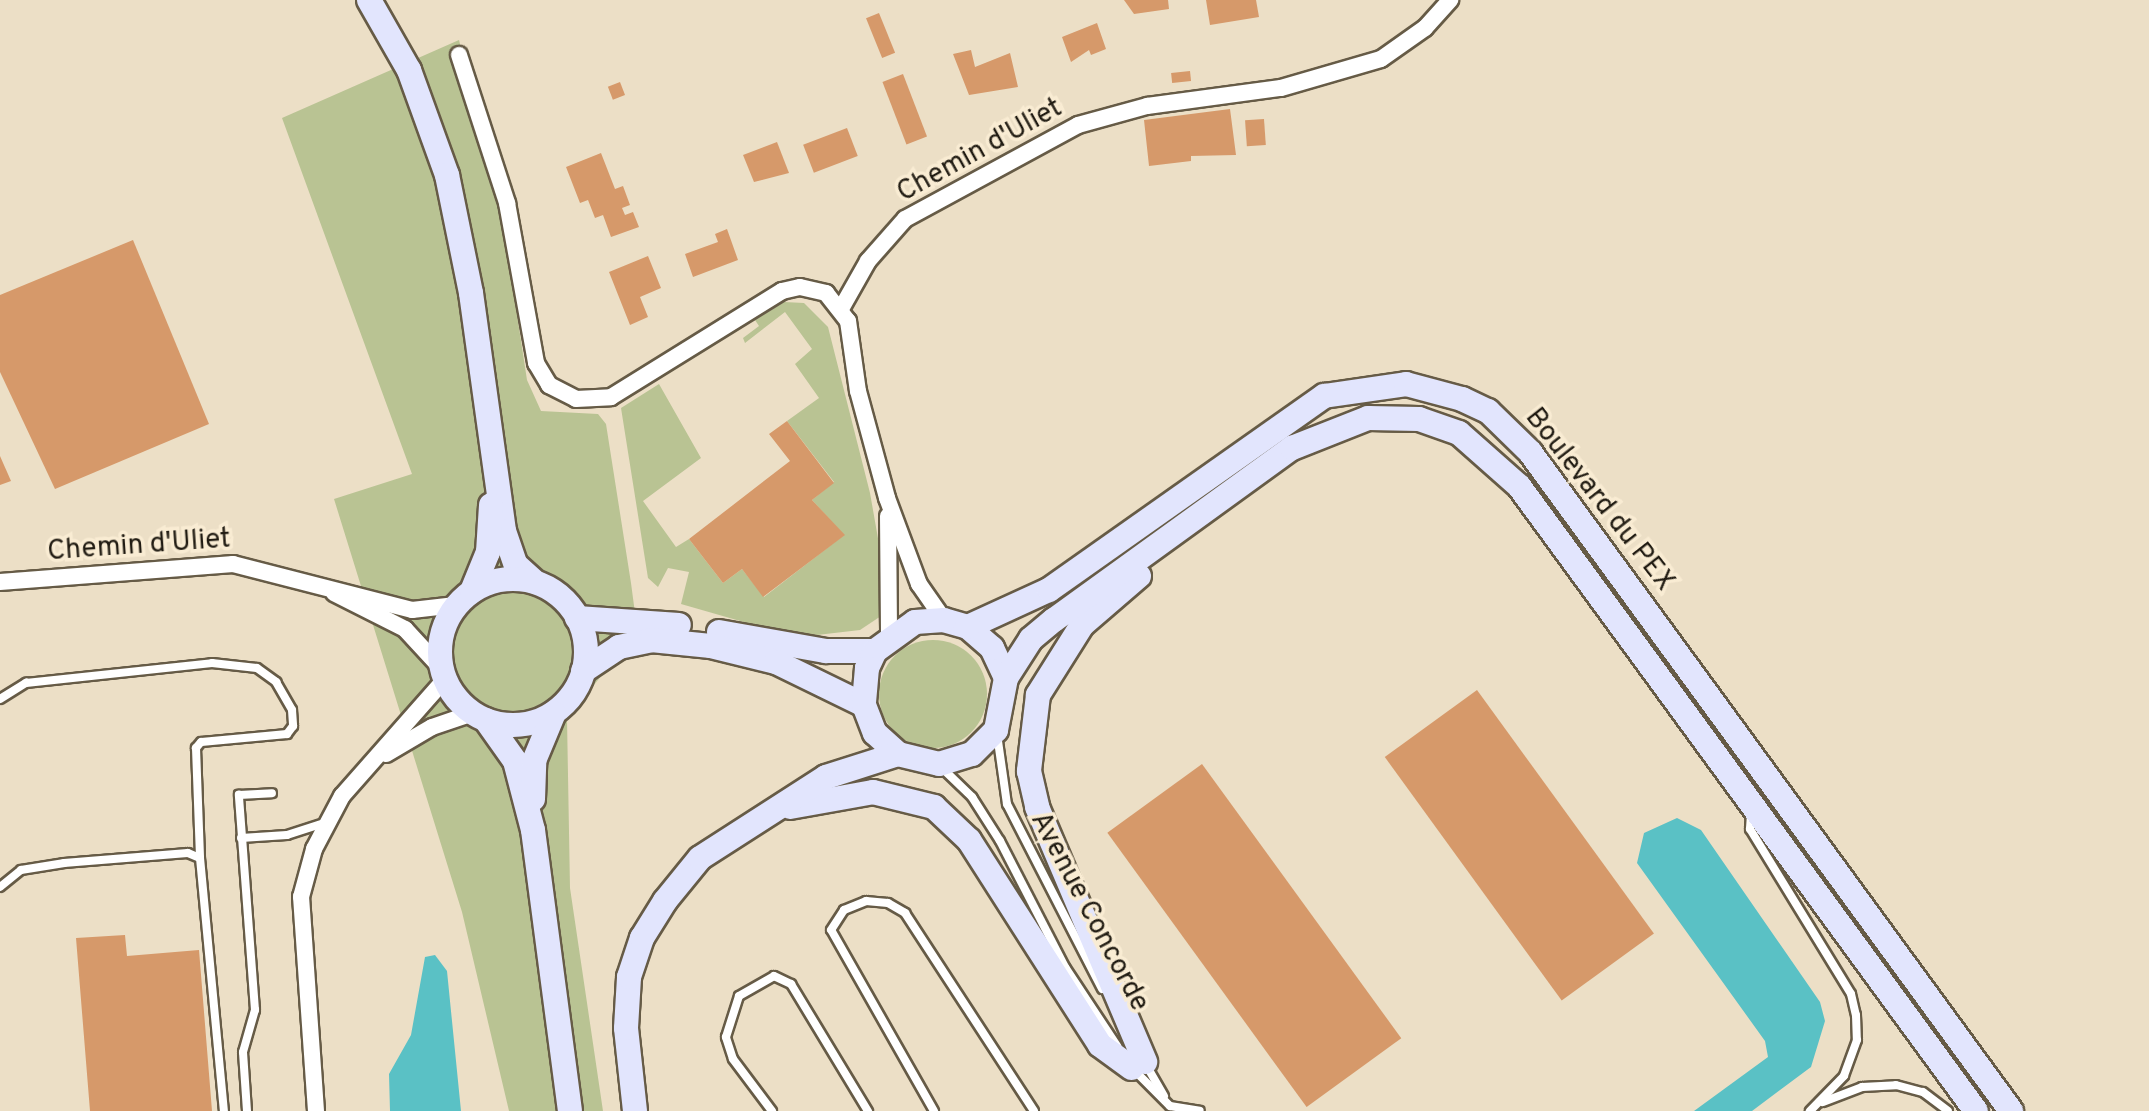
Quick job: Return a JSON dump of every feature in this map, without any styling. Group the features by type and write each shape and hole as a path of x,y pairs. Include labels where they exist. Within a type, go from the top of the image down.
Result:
{"main road":[{"path":"369,0 409,70 447,175 471,293 492,471 510,551 535,582 577,618 680,625 826,651 882,643 915,622 944,620 968,627 992,648 1006,678 996,730 972,754 939,764 898,754 875,733 864,705 867,668 882,643"},
{"name":"Boulevard du PEX","path":"968,627 1049,590 1324,396 1406,384 1462,399 1488,411 1530,452 2011,1111"},
{"name":"Boulevard du PEX","path":"1006,678 1043,630 1193,525 1292,448 1348,421 1391,416 1459,433 1519,486 1976,1111"},
{"path":"492,471 488,552 440,646 443,674 515,761 533,830 570,1111"},
{"path":"1138,1065 1037,807 1029,771 1030,723 1038,695 1082,625 1193,525"},
{"path":"464,598 492,582 535,582"},
{"path":"577,618 583,671"},
{"path":"533,830 534,761 554,713 583,671 619,647 674,640 776,662 864,705"},
{"path":"479,717 521,725 554,713"},
{"path":"635,1111 626,1028 629,977 642,938 700,858 826,777 898,754"},
{"path":"780,809 873,792 934,807 969,840 1100,1045 1138,1065"}],"street":[{"name":"Chemin d'Uliet","path":"842,307 868,261 905,219 1078,125 1147,106 1281,88 1381,59 1425,28 1450,0"},
{"path":"459,55 504,190 536,363 549,385 576,399 611,397 782,291 814,290 842,307 887,498 919,584 944,620"},
{"path":"882,643 887,498"},
{"name":"Chemin d'Uliet","path":"0,582 233,564 412,610 464,598"},
{"name":"Chemin d'Uliet","path":"326,588 405,629 443,674"},
{"path":"316,1111 301,897 324,823 443,674"},
{"path":"378,758 432,727 479,717"}],"lane":[{"path":"0,699 26,683 212,663 257,668 276,682 292,710 293,726 287,734 201,742 196,748 200,858 224,1111"},
{"name":"Avenue Concorde","path":"996,730 1007,804 1138,1065 1171,1109"},
{"name":"Avenue Concorde","path":"939,764 993,830 1065,967 1171,1109"},
{"path":"247,1111 243,1052 255,1010 239,795 272,793"},
{"path":"1752,805 1750,829 1851,994 1857,1040 1844,1076 1810,1111"},
{"path":"241,838 287,835 324,823"},
{"path":"0,887 21,870 64,863 188,853 200,858"},
{"path":"934,1111 831,930 844,910 866,901 888,903 905,913 1034,1111"},
{"path":"772,1111 733,1059 726,1037 739,996 774,976 791,984 868,1111"},
{"path":"1822,1102 1862,1087 1896,1085 1923,1092 1948,1111"},
{"path":"1171,1109 1200,1111"}],"green space":[{"path":"459,40 501,210 527,380 541,411 598,414 606,424 631,583 640,651 611,664 567,718 570,888 603,1111 509,1111 462,912 334,499 412,474 282,118"},
{"path":"784,302 804,303 828,327 870,493 879,544 881,616 860,630 817,635 761,627 681,604 689,572 668,568 658,587 648,578 621,408 659,384 701,458 643,501 676,547 689,539 723,583 742,569 764,597 844,535 812,500 834,482 787,421 819,398 795,364 812,349 785,312 745,343 743,338 759,326 755,320"},
{"path":"933,640 954,644 971,656 983,673 987,694 983,715 971,732 954,744 933,748 912,744 895,732 883,715 879,694 883,673 895,656 912,644"}],"water":[{"path":"1677,818 1701,830 1820,1002 1825,1021 1811,1067 1752,1111 1694,1111 1768,1057 1765,1041 1637,863 1644,833"},
{"path":"435,955 447,971 461,1111 390,1111 389,1074 411,1035 425,957"}],"building":[{"path":"1124,0 1168,0 1169,9 1134,14"},
{"path":"1206,0 1256,0 1259,17 1210,25"},
{"path":"879,13 895,53 882,58 866,18"},
{"path":"1097,23 1106,49 1091,55 1089,50 1071,62 1062,37"},
{"path":"971,50 975,67 1010,53 1018,87 969,95 953,54"},
{"path":"1190,71 1191,81 1172,83 1171,73"},
{"path":"903,74 927,137 906,144 882,82"},
{"path":"620,82 625,95 613,100 608,87"},
{"path":"1230,109 1236,155 1191,156 1191,161 1149,166 1144,120"},
{"path":"1264,119 1266,145 1247,146 1245,120"},
{"path":"847,128 858,156 814,173 803,145"},
{"path":"777,142 789,173 754,182 743,155"},
{"path":"601,153 615,189 623,186 630,205 622,208 625,215 633,212 639,227 611,237 603,215 595,218 588,200 580,203 566,167"},
{"path":"727,229 738,260 693,277 685,254 718,242 715,234"},
{"path":"133,240 209,424 55,489 0,372 0,295"},
{"path":"648,256 661,288 640,297 648,317 630,325 609,272"},
{"path":"787,421 834,483 812,500 845,535 763,597 742,569 723,583 689,539 790,461 769,434"},
{"path":"0,456 11,481 0,485"},
{"path":"1477,690 1654,934 1562,1001 1385,757"},
{"path":"1202,764 1401,1038 1307,1107 1107,833"},
{"path":"125,935 127,956 199,950 212,1111 90,1111 76,938"}]}
